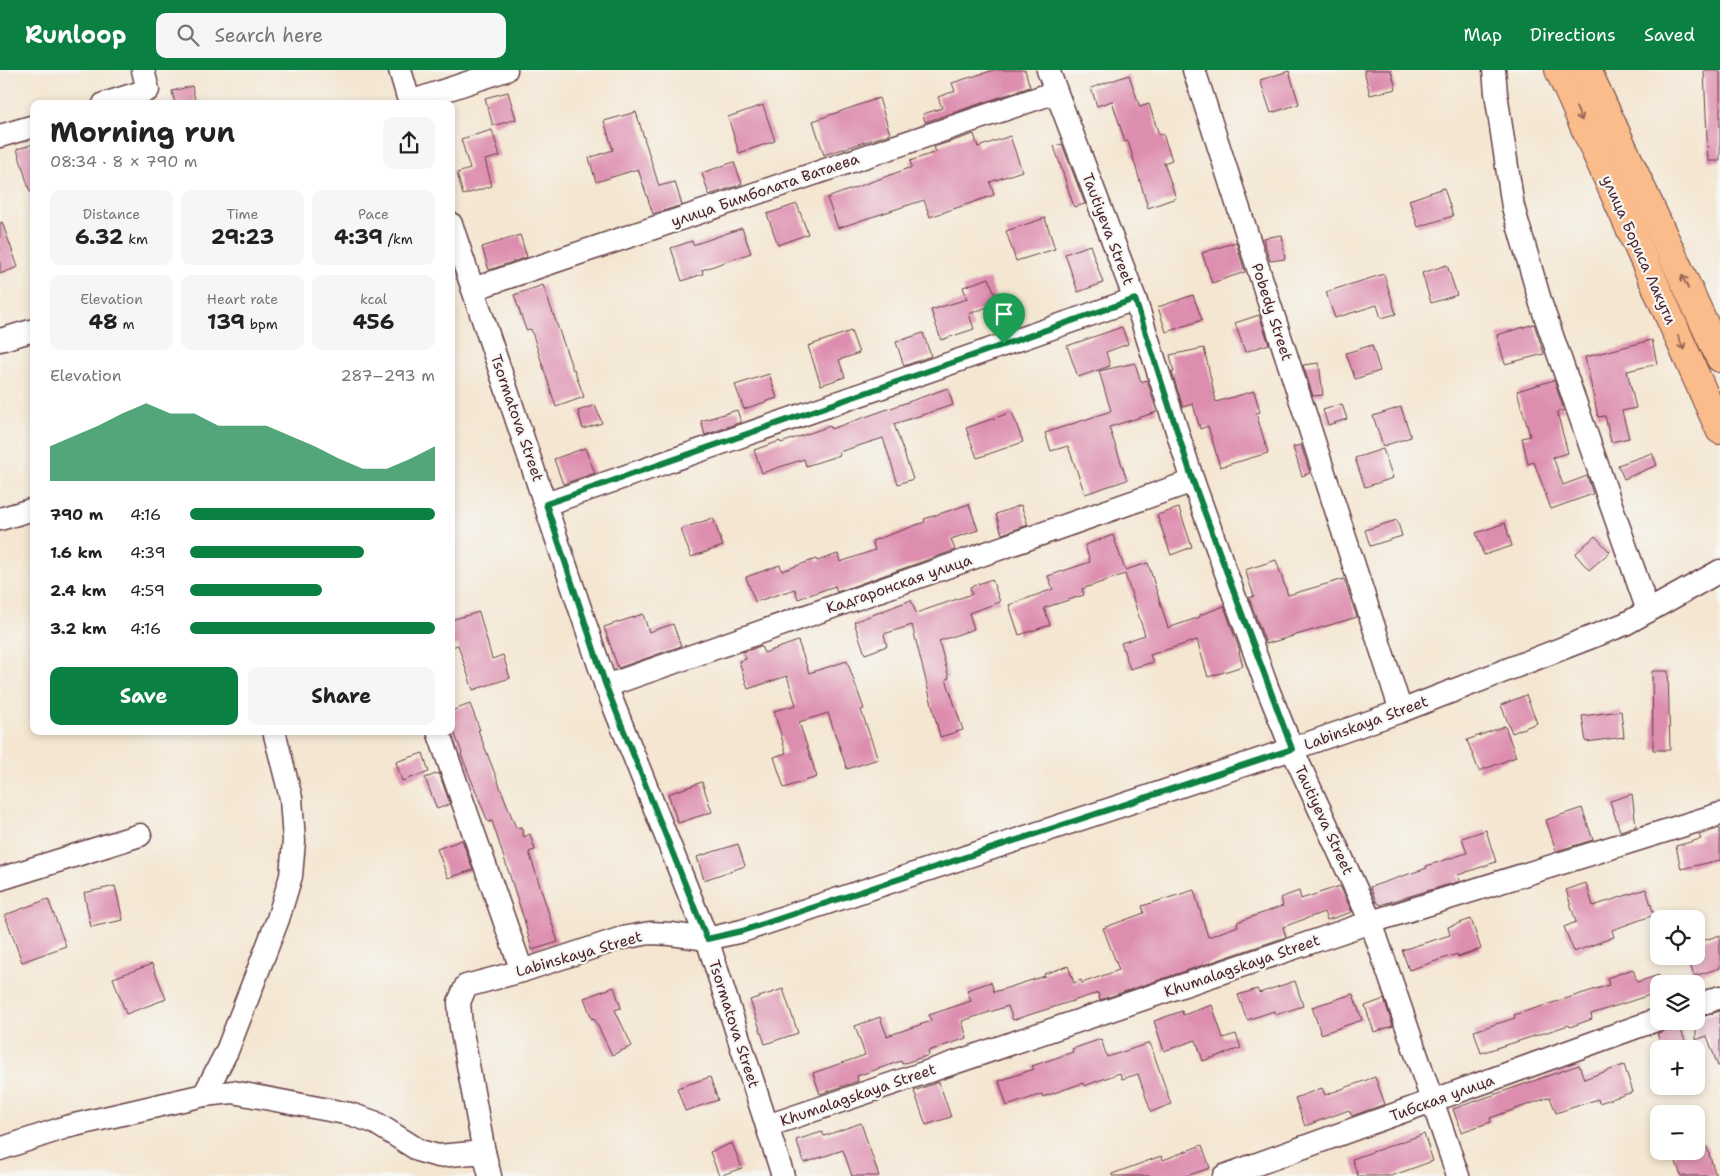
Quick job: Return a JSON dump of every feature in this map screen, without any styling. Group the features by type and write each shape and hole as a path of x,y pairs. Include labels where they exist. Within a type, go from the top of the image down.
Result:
{"main road":[{"name":"улица Бориса Лакути","path":"1559,70 1720,430"},
{"name":"улица Бориса Лакути","path":"1587,70 1720,358"}],"street":[{"path":"400,70 409,100"},
{"path":"419,100 506,70"},
{"name":"Tautiyeva Street","path":"1048,70 1135,299 1193,481 1292,749 1371,922 1458,1176"},
{"name":"Pobedy Street","path":"1194,70 1401,711"},
{"path":"1494,70 1513,207 1518,225 1541,304 1648,610"},
{"path":"115,100 147,88"},
{"name":"улица Бимболата Ватаева","path":"473,289 1056,92"},
{"path":"0,136 30,127"},
{"name":"Tsormatova Street","path":"455,236 606,686 707,939 783,1176"},
{"path":"546,504 1135,299"},
{"path":"0,340 30,331"},
{"name":"Кадгаронская улица","path":"606,686 1193,481"},
{"path":"0,519 30,510"},
{"name":"Labinskaya Street","path":"484,1152 461,1027 459,1002 466,986 482,980 522,971 622,938 650,933 707,939 742,931 1292,749 1401,711 1625,624 1720,570"},
{"path":"204,1095 227,1051 278,919 290,876 294,841 290,798 275,735"},
{"path":"439,735 522,971"},
{"name":"Khumalagskaya Street","path":"767,1126 1371,922 1720,814"},
{"path":"0,879 140,835"},
{"path":"1705,1003 1720,997"},
{"name":"Тибская улица","path":"1224,1176 1650,1022"},
{"path":"0,1149 66,1127 204,1095 233,1092 350,1114 374,1122 420,1151 438,1156 484,1152 490,1176"}],"building":[{"path":"994,70 1025,70 1030,87 925,122 923,114 942,108 938,97 955,91 952,83"},
{"path":"1364,70 1391,70 1396,89 1370,95"},
{"path":"1704,70 1720,70 1720,161 1708,161"},
{"path":"1289,71 1299,104 1271,113 1260,80"},
{"path":"1129,75 1140,107 1149,104 1159,135 1163,134 1172,160 1164,163 1176,198 1148,208 1128,141 1125,142 1112,101 1097,106 1091,88"},
{"path":"192,86 195,100 174,100 172,91"},
{"path":"508,92 516,119 493,126 485,98"},
{"path":"879,98 890,134 824,155 813,121"},
{"path":"763,105 775,141 739,153 728,117"},
{"path":"636,112 659,186 675,182 682,205 653,214 638,169 596,182 589,158 613,150 604,121"},
{"path":"492,130 500,156 485,160 492,186 463,195 457,173 470,169 461,139"},
{"path":"974,134 978,147 1010,136 1022,171 990,182 994,195 930,217 924,200 838,228 827,198 912,167 910,161 936,152 934,147"},
{"path":"1062,144 1085,204 1074,207 1054,146"},
{"path":"30,145 30,192 17,149"},
{"path":"734,162 742,184 709,195 702,173"},
{"path":"1444,188 1453,216 1418,227 1409,200"},
{"path":"797,204 808,234 778,245 767,214"},
{"path":"1045,218 1055,249 1016,261 1006,231"},
{"path":"2,222 18,267 0,274 0,223"},
{"path":"742,228 751,253 702,270 703,274 682,281 671,248 692,241 693,245"},
{"path":"520,235 527,257 489,270 482,247"},
{"path":"1282,235 1285,259 1270,261 1263,238"},
{"path":"1236,242 1245,272 1212,283 1202,253"},
{"path":"1090,245 1103,283 1078,292 1065,254"},
{"path":"1447,265 1457,295 1431,303 1422,273"},
{"path":"1384,274 1396,314 1381,318 1377,305 1335,318 1326,292"},
{"path":"989,278 998,303 969,314 974,329 941,340 931,310 967,299 963,287"},
{"path":"543,285 584,397 556,407 531,329 526,330 514,295"},
{"path":"1193,295 1202,320 1166,332 1158,307"},
{"path":"1259,315 1269,344 1245,352 1235,323"},
{"path":"1534,324 1544,354 1505,364 1497,335"},
{"path":"1122,327 1128,344 1106,352 1110,366 1078,377 1067,346"},
{"path":"851,331 859,353 839,360 845,377 821,385 808,346"},
{"path":"923,333 931,356 904,366 896,342"},
{"path":"1652,340 1657,364 1627,371 1636,408 1622,411 1629,438 1611,442 1605,416 1598,417 1585,357"},
{"path":"1372,345 1380,371 1355,379 1346,353"},
{"path":"1204,348 1216,402 1254,391 1260,412 1256,413 1268,453 1220,467 1208,426 1200,429 1193,404 1183,407 1172,372 1174,372 1170,355"},
{"path":"1135,363 1141,382 1147,380 1157,412 1109,427 1127,480 1085,494 1068,446 1051,451 1045,433 1111,411 1099,371"},
{"path":"1319,363 1323,395 1313,396 1303,365"},
{"path":"769,374 777,398 744,409 735,385"},
{"path":"1554,380 1564,410 1557,412 1568,453 1553,457 1563,485 1587,476 1593,494 1551,509 1534,462 1528,464 1522,438 1530,436 1517,391"},
{"path":"948,388 953,405 894,424 913,479 898,484 883,438 839,452 840,455 806,466 804,459 762,473 754,450 830,426 831,429"},
{"path":"1342,404 1347,419 1328,425 1323,410"},
{"path":"595,405 602,423 583,429 578,411"},
{"path":"1401,407 1411,437 1383,446 1373,416"},
{"path":"737,410 741,422 705,435 701,421"},
{"path":"1012,412 1023,442 977,458 966,428"},
{"path":"1301,445 1310,473 1302,476 1293,447"},
{"path":"585,448 595,473 563,484 554,459"},
{"path":"1383,449 1393,478 1365,487 1355,458"},
{"path":"1652,453 1657,465 1624,479 1618,465"},
{"path":"969,504 978,530 951,539 955,550 837,592 835,586 798,599 795,589 755,602 746,577 780,565 782,571 816,559 817,561 838,554 840,562 875,550 872,541 925,522 924,519"},
{"path":"1021,505 1028,525 1002,534 996,514"},
{"path":"1179,508 1192,547 1171,555 1157,515"},
{"path":"713,518 723,546 691,557 681,529"},
{"path":"1397,520 1402,536 1370,546 1365,530"},
{"path":"1505,523 1512,546 1484,555 1476,533"},
{"path":"1113,535 1125,570 1148,563 1168,628 1224,606 1243,666 1208,677 1197,640 1150,655 1153,662 1130,669 1121,643 1145,635 1125,574 1082,589 1084,595 1044,608 1050,625 1019,635 1009,605 1053,589 1048,576 1090,562 1085,545"},
{"path":"1595,536 1610,552 1589,570 1575,554"},
{"path":"1276,560 1288,595 1344,579 1357,617 1266,644 1249,598 1254,596 1245,570"},
{"path":"992,579 1000,602 969,613 974,629 939,641 949,678 946,679 963,730 940,737 912,625 884,634 887,646 865,654 854,622 911,600 916,613 972,594 970,587"},
{"path":"479,612 492,659 503,655 510,678 473,690 458,645 455,646 455,619"},
{"path":"643,614 649,632 673,624 681,646 618,668 604,627"},
{"path":"798,641 809,673 847,661 864,709 861,710 878,759 847,769 828,713 799,722 817,777 784,788 774,757 786,753 774,711 796,705 787,676 748,689 739,661 746,659 743,652 761,646 764,653"},
{"path":"1652,671 1668,671 1670,750 1653,750"},
{"path":"1526,695 1537,723 1512,733 1501,705"},
{"path":"470,704 480,730 478,730 516,828 521,827 524,837 530,834 535,850 529,852 558,942 532,950 524,919 492,821 488,822 461,754 455,735 455,710"},
{"path":"1621,711 1624,737 1586,742 1582,716"},
{"path":"1505,726 1516,757 1479,771 1467,740"},
{"path":"423,753 429,772 402,781 396,762"},
{"path":"439,773 450,804 437,809 425,778"},
{"path":"702,782 712,812 678,823 668,794"},
{"path":"1632,794 1636,826 1620,831 1610,801"},
{"path":"1582,808 1593,840 1556,851 1546,820"},
{"path":"1720,828 1720,860 1681,869 1676,846 1701,839 1699,835"},
{"path":"1486,830 1496,862 1458,875 1460,881 1380,905 1377,903 1370,887 1467,853 1462,838"},
{"path":"462,840 473,870 448,878 437,849"},
{"path":"738,844 745,866 704,880 697,857"},
{"path":"1586,883 1593,906 1646,889 1652,910 1650,910 1650,916 1612,930 1614,937 1574,952 1564,927 1576,922 1566,890"},
{"path":"115,886 123,920 91,927 84,893"},
{"path":"1340,886 1352,912 1327,920 1324,912 1283,927 1286,937 1100,1000 1098,993 1013,1020 1008,1006 962,1021 967,1038 928,1051 929,1055 902,1064 901,1061 857,1076 858,1081 820,1094 813,1073 865,1055 855,1026 880,1017 887,1036 931,1021 929,1015 971,1001 967,990 991,982 994,992 1045,976 1044,974 1068,966 1074,983 1081,980 1082,983 1119,970 1103,928 1144,913 1142,906 1194,890 1208,937 1238,926 1237,922 1283,906 1280,898 1299,891 1301,899"},
{"path":"48,899 66,946 22,962 5,915"},
{"path":"1471,919 1481,949 1458,957 1457,954 1409,970 1402,950 1450,935 1448,927"},
{"path":"1720,935 1720,968 1694,975 1690,965 1705,965 1705,940"},
{"path":"152,964 166,999 126,1014 113,978"},
{"path":"1633,969 1637,982 1650,978 1650,995 1591,1014 1592,1019 1570,1027 1569,1025 1481,1053 1474,1031 1515,1018 1514,1015 1609,985 1607,978"},
{"path":"1295,981 1303,1006 1275,1015 1274,1011 1247,1020 1238,995 1257,989 1259,993"},
{"path":"614,987 621,1008 615,1010 632,1046 612,1055 594,1018 592,1019 584,998"},
{"path":"783,989 798,1033 765,1044 750,1000"},
{"path":"1353,994 1362,1020 1321,1034 1312,1007"},
{"path":"1384,999 1393,1026 1374,1032 1365,1006"},
{"path":"1212,1005 1223,1038 1236,1034 1241,1048 1203,1061 1196,1040 1164,1051 1154,1021 1182,1011 1183,1015"},
{"path":"1720,1011 1720,1066 1718,1066 1707,1036 1696,1040 1696,1030 1705,1030 1705,1016"},
{"path":"1666,1030 1681,1030 1685,1040 1659,1040 1657,1034"},
{"path":"1101,1039 1107,1057 1150,1043 1171,1104 1151,1112 1138,1074 1122,1079 1120,1073 1084,1086 1083,1083 1043,1097 1042,1094 1007,1106 999,1081 1034,1069 1032,1066 1073,1052 1072,1049"},
{"path":"1579,1065 1584,1079 1624,1065 1633,1092 1599,1103 1598,1099 1556,1113 1550,1097 1490,1118 1491,1122 1461,1132 1453,1109"},
{"path":"710,1077 718,1100 685,1111 677,1088"},
{"path":"1375,1077 1385,1104 1352,1116 1349,1110 1305,1126 1295,1098 1322,1088 1325,1095"},
{"path":"939,1082 951,1117 926,1125 914,1091"},
{"path":"861,1123 879,1176 852,1176 843,1150 804,1163 796,1140 822,1132 824,1136"},
{"path":"1424,1134 1433,1161 1391,1176 1358,1176 1352,1159"},
{"path":"732,1143 742,1168 719,1176 710,1152"},
{"path":"1705,1144 1716,1176 1681,1176 1675,1160 1705,1160"},
{"path":"1202,1145 1210,1168 1186,1176 1112,1176 1112,1174 1161,1156 1163,1160"}],"route":[{"path":"1135,299 1193,481 1267,687 1292,749 742,931 707,939 606,686 546,504 1004,344 1135,299"}]}
